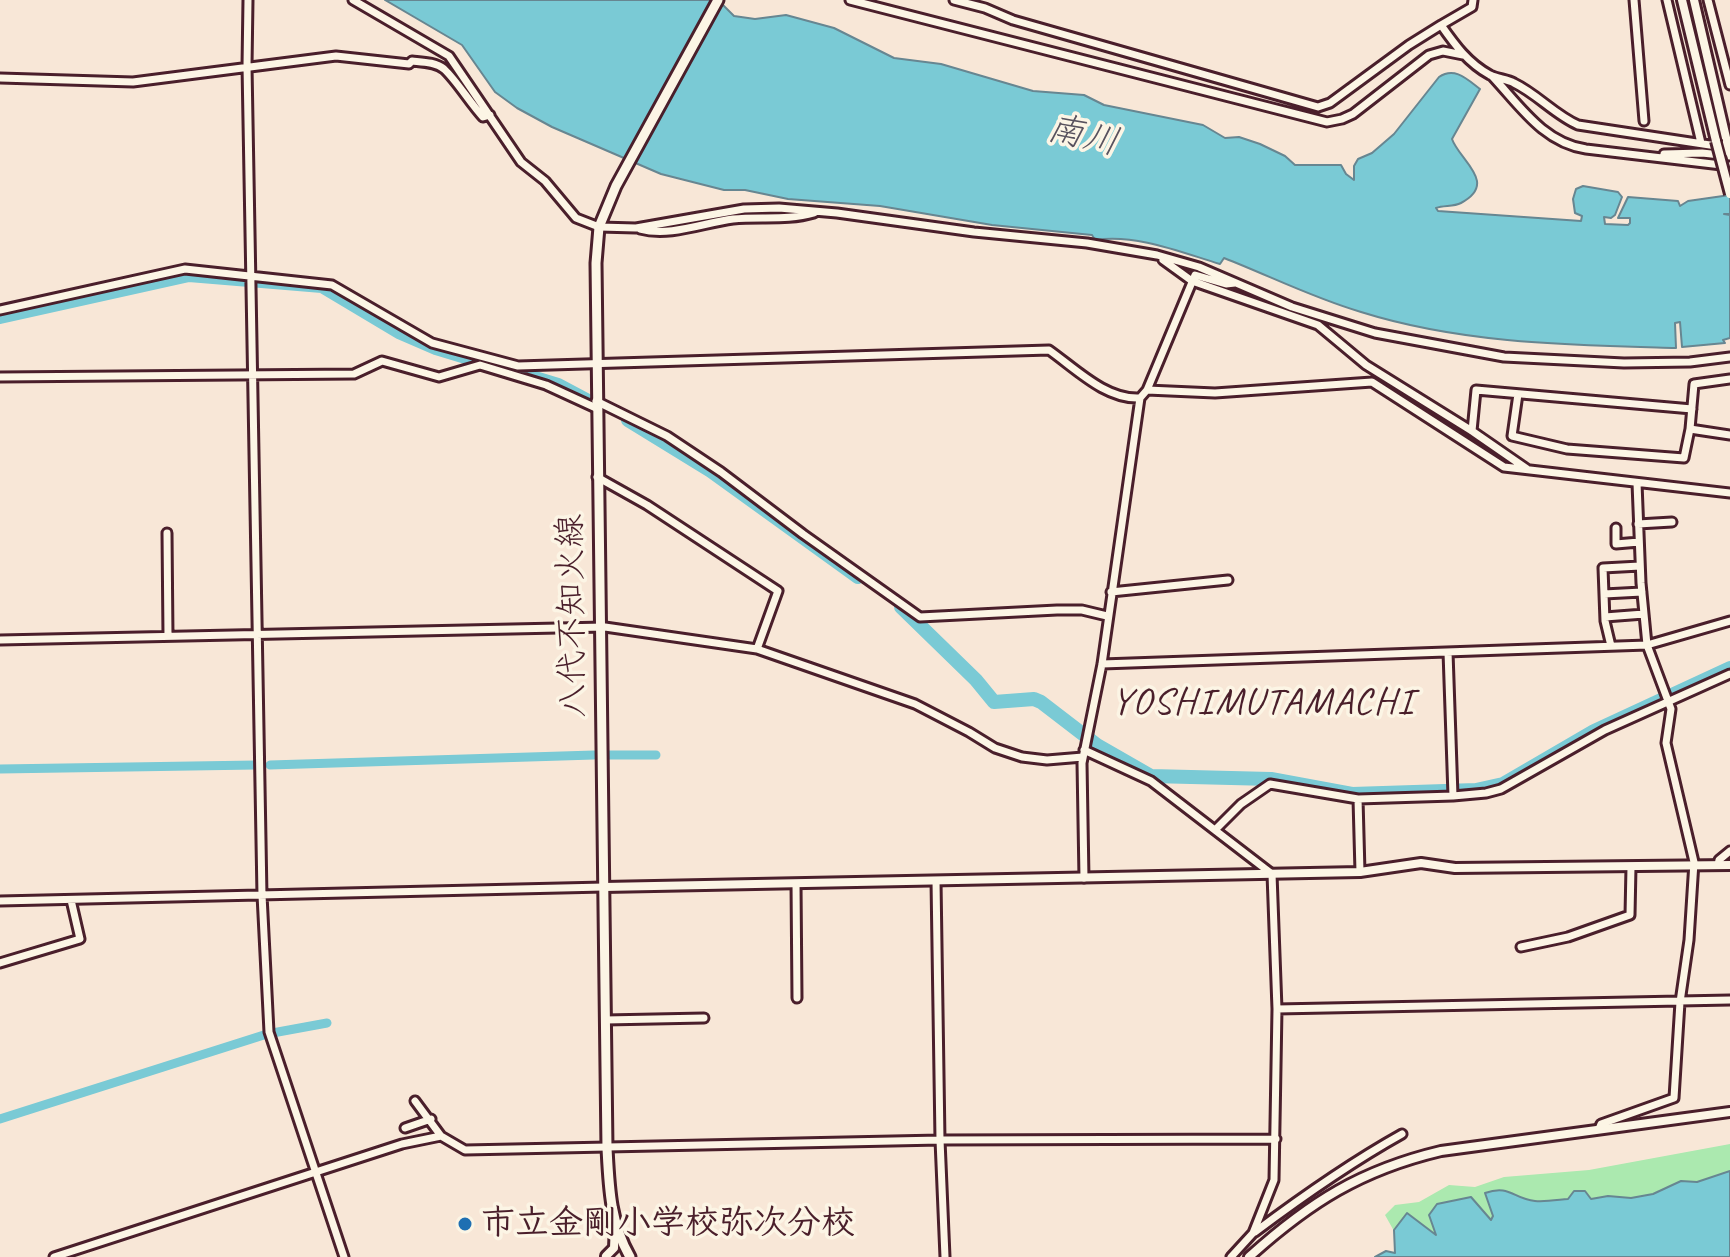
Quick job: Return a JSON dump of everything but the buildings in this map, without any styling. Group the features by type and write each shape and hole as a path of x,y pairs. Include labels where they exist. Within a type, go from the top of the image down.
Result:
{"main road":[{"name":"八代不知火線","path":"630,1257 609,1203 607,1148 596,263 599,227 616,186 718,0"}],"street":[{"path":"248,0 262,895 269,1032 344,1257"},
{"path":"353,0 449,56 521,162 545,181 567,210 587,224 636,228 744,209 820,211 974,232 1087,243 1157,255 1199,267 1292,307 1375,333 1504,357 1624,363 1730,359"},
{"path":"850,0 1327,122 1353,114 1429,55 1443,51 1463,55"},
{"path":"954,0 1013,20 1318,107 1330,103 1409,45 1472,7 1473,0"},
{"path":"1634,0 1644,121"},
{"path":"1667,0 1701,143"},
{"path":"1682,0 1730,194"},
{"path":"1694,0 1729,150"},
{"path":"1708,0 1730,85"},
{"path":"1441,25 1463,55 1491,75 1542,130 1564,144 1730,166"},
{"path":"0,78 133,82 336,56 409,64 412,61 426,62 444,69 475,109 483,117 490,115"},
{"path":"1491,75 1515,83 1563,119 1578,125 1729,150"},
{"path":"1654,157 1729,150"},
{"path":"1157,255 1192,281 1318,325 1366,365 1472,431 1529,471"},
{"path":"0,310 185,269 252,280 332,285 432,343 528,367 1049,350 1109,392 1126,399 1140,398"},
{"path":"1084,878 1084,750 1102,664 1140,398 1147,390 1195,275 1226,284 1239,283"},
{"path":"0,377 354,374 382,361 439,377 480,365 546,385 667,436 920,617 1057,610 1082,610 1107,616"},
{"path":"1518,394 1512,436 1567,449 1684,458 1694,384 1730,379"},
{"path":"1147,390 1215,393 1372,382 1504,467 1730,493"},
{"path":"1472,431 1476,390 1692,409"},
{"path":"1690,429 1730,435"},
{"path":"597,477 647,505 778,591 757,649"},
{"path":"1599,1129 1601,1124 1674,1098 1694,865 1666,743 1672,715 1647,645 1637,483"},
{"path":"1638,524 1672,522"},
{"path":"1616,528 1616,544 1639,542"},
{"path":"167,533 168,636"},
{"path":"1611,646 1605,617 1603,568 1640,566"},
{"path":"1111,592 1228,580"},
{"path":"1604,594 1642,592"},
{"path":"1605,617 1644,614"},
{"path":"1102,664 1647,645 1730,621"},
{"path":"0,640 599,627 757,649 915,704 1008,753 1047,760 1084,750 1151,781 1272,874"},
{"path":"1448,652 1453,796"},
{"path":"1215,830 1241,804 1270,784 1358,799 1486,793 1511,785 1559,754 1667,698 1730,674"},
{"path":"1358,799 1360,872"},
{"path":"1718,865 1719,860 1730,851"},
{"path":"0,901 1360,872 1421,863 1455,868 1730,865"},
{"path":"1521,947 1568,937 1630,915 1631,867"},
{"path":"1253,1233 1274,1180 1277,1009 1272,874"},
{"path":"936,881 945,1257"},
{"path":"796,884 797,998"},
{"path":"0,963 80,939 71,900"},
{"path":"1277,1009 1730,1000"},
{"path":"605,1020 704,1018"},
{"path":"415,1101 441,1136 465,1150 940,1140 1276,1139"},
{"path":"1249,1257 1314,1205 1352,1181 1397,1162 1441,1151 1730,1112"},
{"path":"405,1128 431,1119"},
{"path":"1231,1257 1253,1233 1321,1184 1402,1134"},
{"path":"54,1257 402,1144 441,1136"},
{"path":"606,1257 614,1248 615,1225"}],"green space":[{"path":"1730,1144 1730,1257 1375,1257 1386,1251 1395,1253 1394,1231 1385,1215 1395,1205 1419,1202 1449,1185 1475,1187 1504,1177 1589,1170"}],"water":[{"name":"南川","path":"385,0 718,0 734,16 755,19 786,15 834,28 894,58 941,64 1033,91 1084,95 1104,105 1203,125 1225,138 1239,137 1260,144 1285,156 1295,165 1341,165 1354,180 1354,166 1358,159 1372,153 1394,134 1439,77 1456,74 1480,89 1452,139 1473,171 1477,188 1461,203 1436,208 1438,211 1581,221 1582,216 1575,213 1573,199 1576,189 1583,186 1618,192 1622,197 1615,215 1604,217 1605,224 1628,225 1630,218 1618,218 1628,197 1678,201 1680,206 1688,201 1730,195 1730,214 1724,214 1730,215 1730,338 1723,340 1725,343 1682,347 1680,322 1675,323 1676,348 1557,344 1478,337 1399,323 1309,294 1224,258 1220,264 1143,242 1095,240 1092,235 992,225 880,206 788,199 745,190 724,190 661,174 552,127 517,108 495,92 462,45"},
{"path":"1730,1171 1730,1257 1375,1257 1386,1251 1395,1253 1394,1230 1407,1213 1436,1235 1429,1215 1437,1204 1471,1197 1491,1220 1493,1216 1485,1193 1493,1191 1506,1191 1539,1201 1568,1199 1574,1191 1585,1191 1591,1199 1608,1196 1631,1198 1653,1194 1681,1181 1697,1182"}],"waterway":[{"path":"0,317 189,275 322,286 399,332 436,348 558,385 588,401"},
{"path":"628,420 711,471 858,577"},
{"path":"901,607 976,680 994,702 1034,699 1041,702 1097,745 1151,776 1271,779 1352,794 1476,790 1503,784 1594,731 1730,668"},
{"path":"270,765 594,755"},
{"path":"609,755 656,755"},
{"path":"0,769 256,765"},
{"path":"0,1119 267,1034 327,1023"}],"place":[{"name":"市立金剛小学校弥次分校","path":"465,1224"}],"district":[{"name":"YOSHIMUTAMACHI","path":"1263,703"}]}
